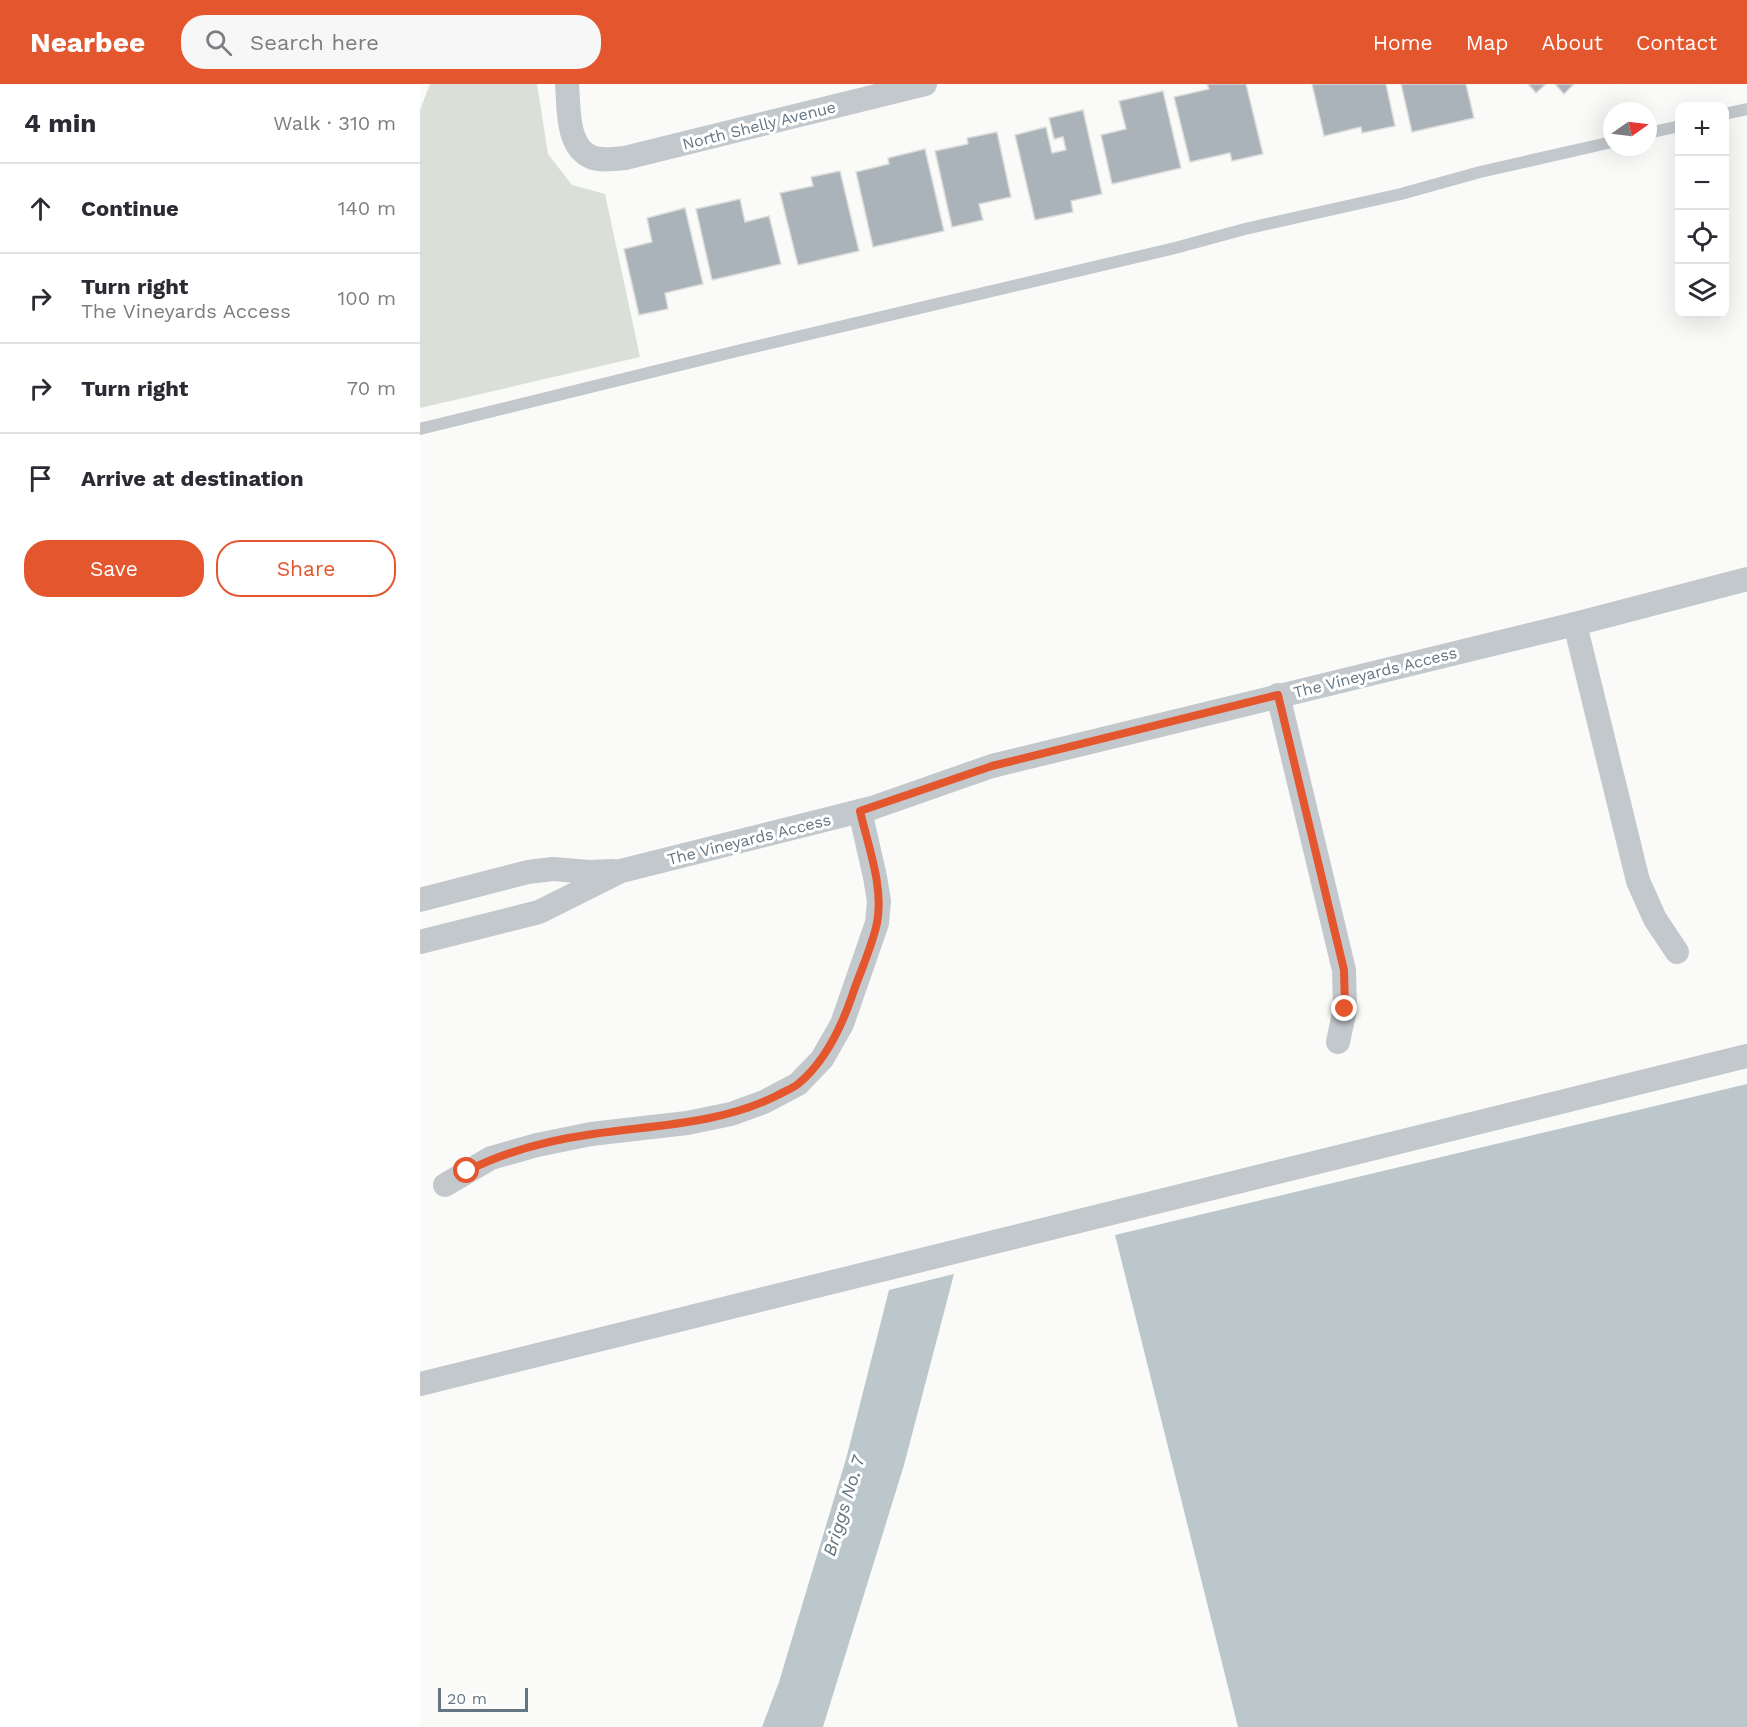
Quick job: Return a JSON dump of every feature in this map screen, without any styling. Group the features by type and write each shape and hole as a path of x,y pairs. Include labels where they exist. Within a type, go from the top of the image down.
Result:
{"street":[{"name":"North Shelly Avenue","path":"567,84 572,131 579,148 592,158 624,158 925,84"},
{"name":"The Vineyards Access","path":"420,900 528,872 553,869 590,873 621,871 860,811 992,766 1575,624 1747,579"},
{"path":"1575,624 1638,881 1655,919 1677,952"},
{"path":"1278,695 1344,970 1345,1009 1338,1042"},
{"path":"445,1185 491,1158 537,1144 591,1134 687,1123 731,1114 764,1102 798,1084 822,1059 842,1024 877,923 879,901 860,811"},
{"name":"The Vineyards Access","path":"420,942 539,912 621,871"},
{"path":"420,1384 1747,1056"}],"lane":[{"path":"1729,113 1747,109"},
{"path":"1657,131 1675,127"},
{"path":"420,429 1603,144"}],"shaded area":[{"path":"430,84 537,84 548,154 572,185 605,194 640,357 420,408 420,110"}],"water":[{"path":"1747,1084 1747,1727 1238,1727 1115,1235"},
{"name":"Briggs No. 7","path":"954,1274 904,1465 823,1727 762,1727 779,1682 846,1459 889,1290"}],"building":[{"path":"1207,84 1246,84 1263,154 1232,161 1230,153 1190,162 1174,97 1209,89"},
{"path":"1312,84 1386,84 1395,126 1362,133 1361,127 1324,136"},
{"path":"1401,84 1466,84 1474,118 1412,132"},
{"path":"1528,84 1546,84 1536,93"},
{"path":"1555,84 1574,84 1564,94"},
{"path":"1163,91 1181,168 1112,184 1101,135 1126,129 1119,101"},
{"path":"1083,110 1102,194 1071,201 1073,212 1035,220 1015,135 1046,127 1052,153 1066,150 1063,137 1054,139 1049,118"},
{"path":"997,132 1011,197 979,204 983,220 952,227 935,151 968,144 967,138"},
{"path":"925,149 944,231 873,247 856,172 889,164 888,158"},
{"path":"840,171 859,251 798,265 780,193 813,186 811,177"},
{"path":"740,199 745,222 769,216 781,264 712,280 696,209"},
{"path":"685,208 703,284 665,293 668,309 639,315 624,249 652,242 647,218"}],"route":[{"path":"467,1171 491,1158 537,1144 591,1134 687,1123 731,1114 764,1102 798,1084 822,1059 842,1024 877,923 879,901 860,811 992,766 1278,695 1344,970 1345,1009"}]}
